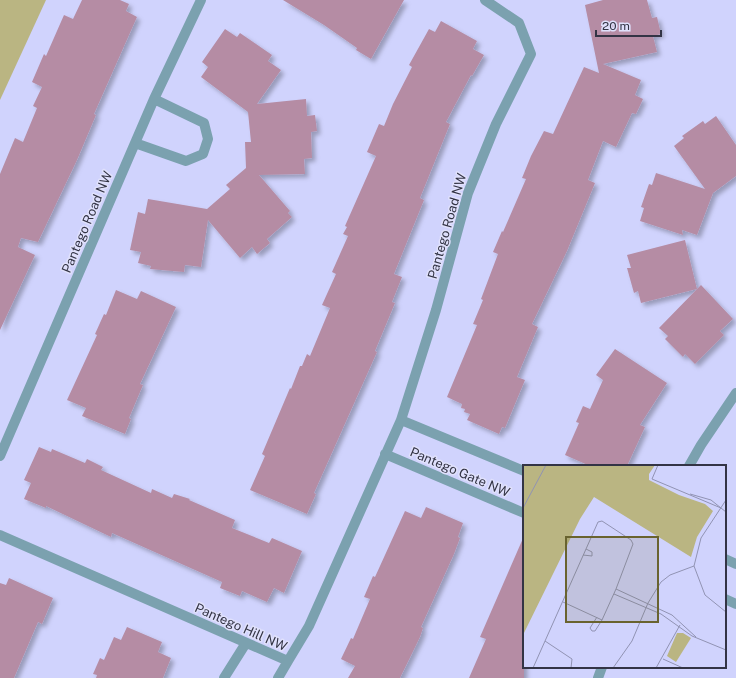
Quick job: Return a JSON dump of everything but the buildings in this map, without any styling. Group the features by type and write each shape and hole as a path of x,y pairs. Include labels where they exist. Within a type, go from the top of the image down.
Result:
{"street":[{"name":"Pantego Road NW","path":"0,456 154,99 201,0"},
{"name":"Pantego Road NW","path":"393,436 401,420 436,310 468,193 496,124 531,54 519,23 484,0"},
{"path":"135,143 186,161 203,154 208,139 204,124 154,99"},
{"path":"690,465 701,445 736,393"},
{"name":"Pantego Gate NW","path":"401,420 523,472"},
{"name":"Pantego Hill NW","path":"0,535 288,661 310,626 393,436"},
{"name":"Pantego Gate NW","path":"385,454 523,513"},
{"path":"726,559 736,564"},
{"path":"726,600 736,604"},
{"path":"224,678 246,643"},
{"path":"278,678 288,661"},
{"path":"598,678 602,668"}],"shaded area":[{"path":"0,0 46,0 0,100"}]}
